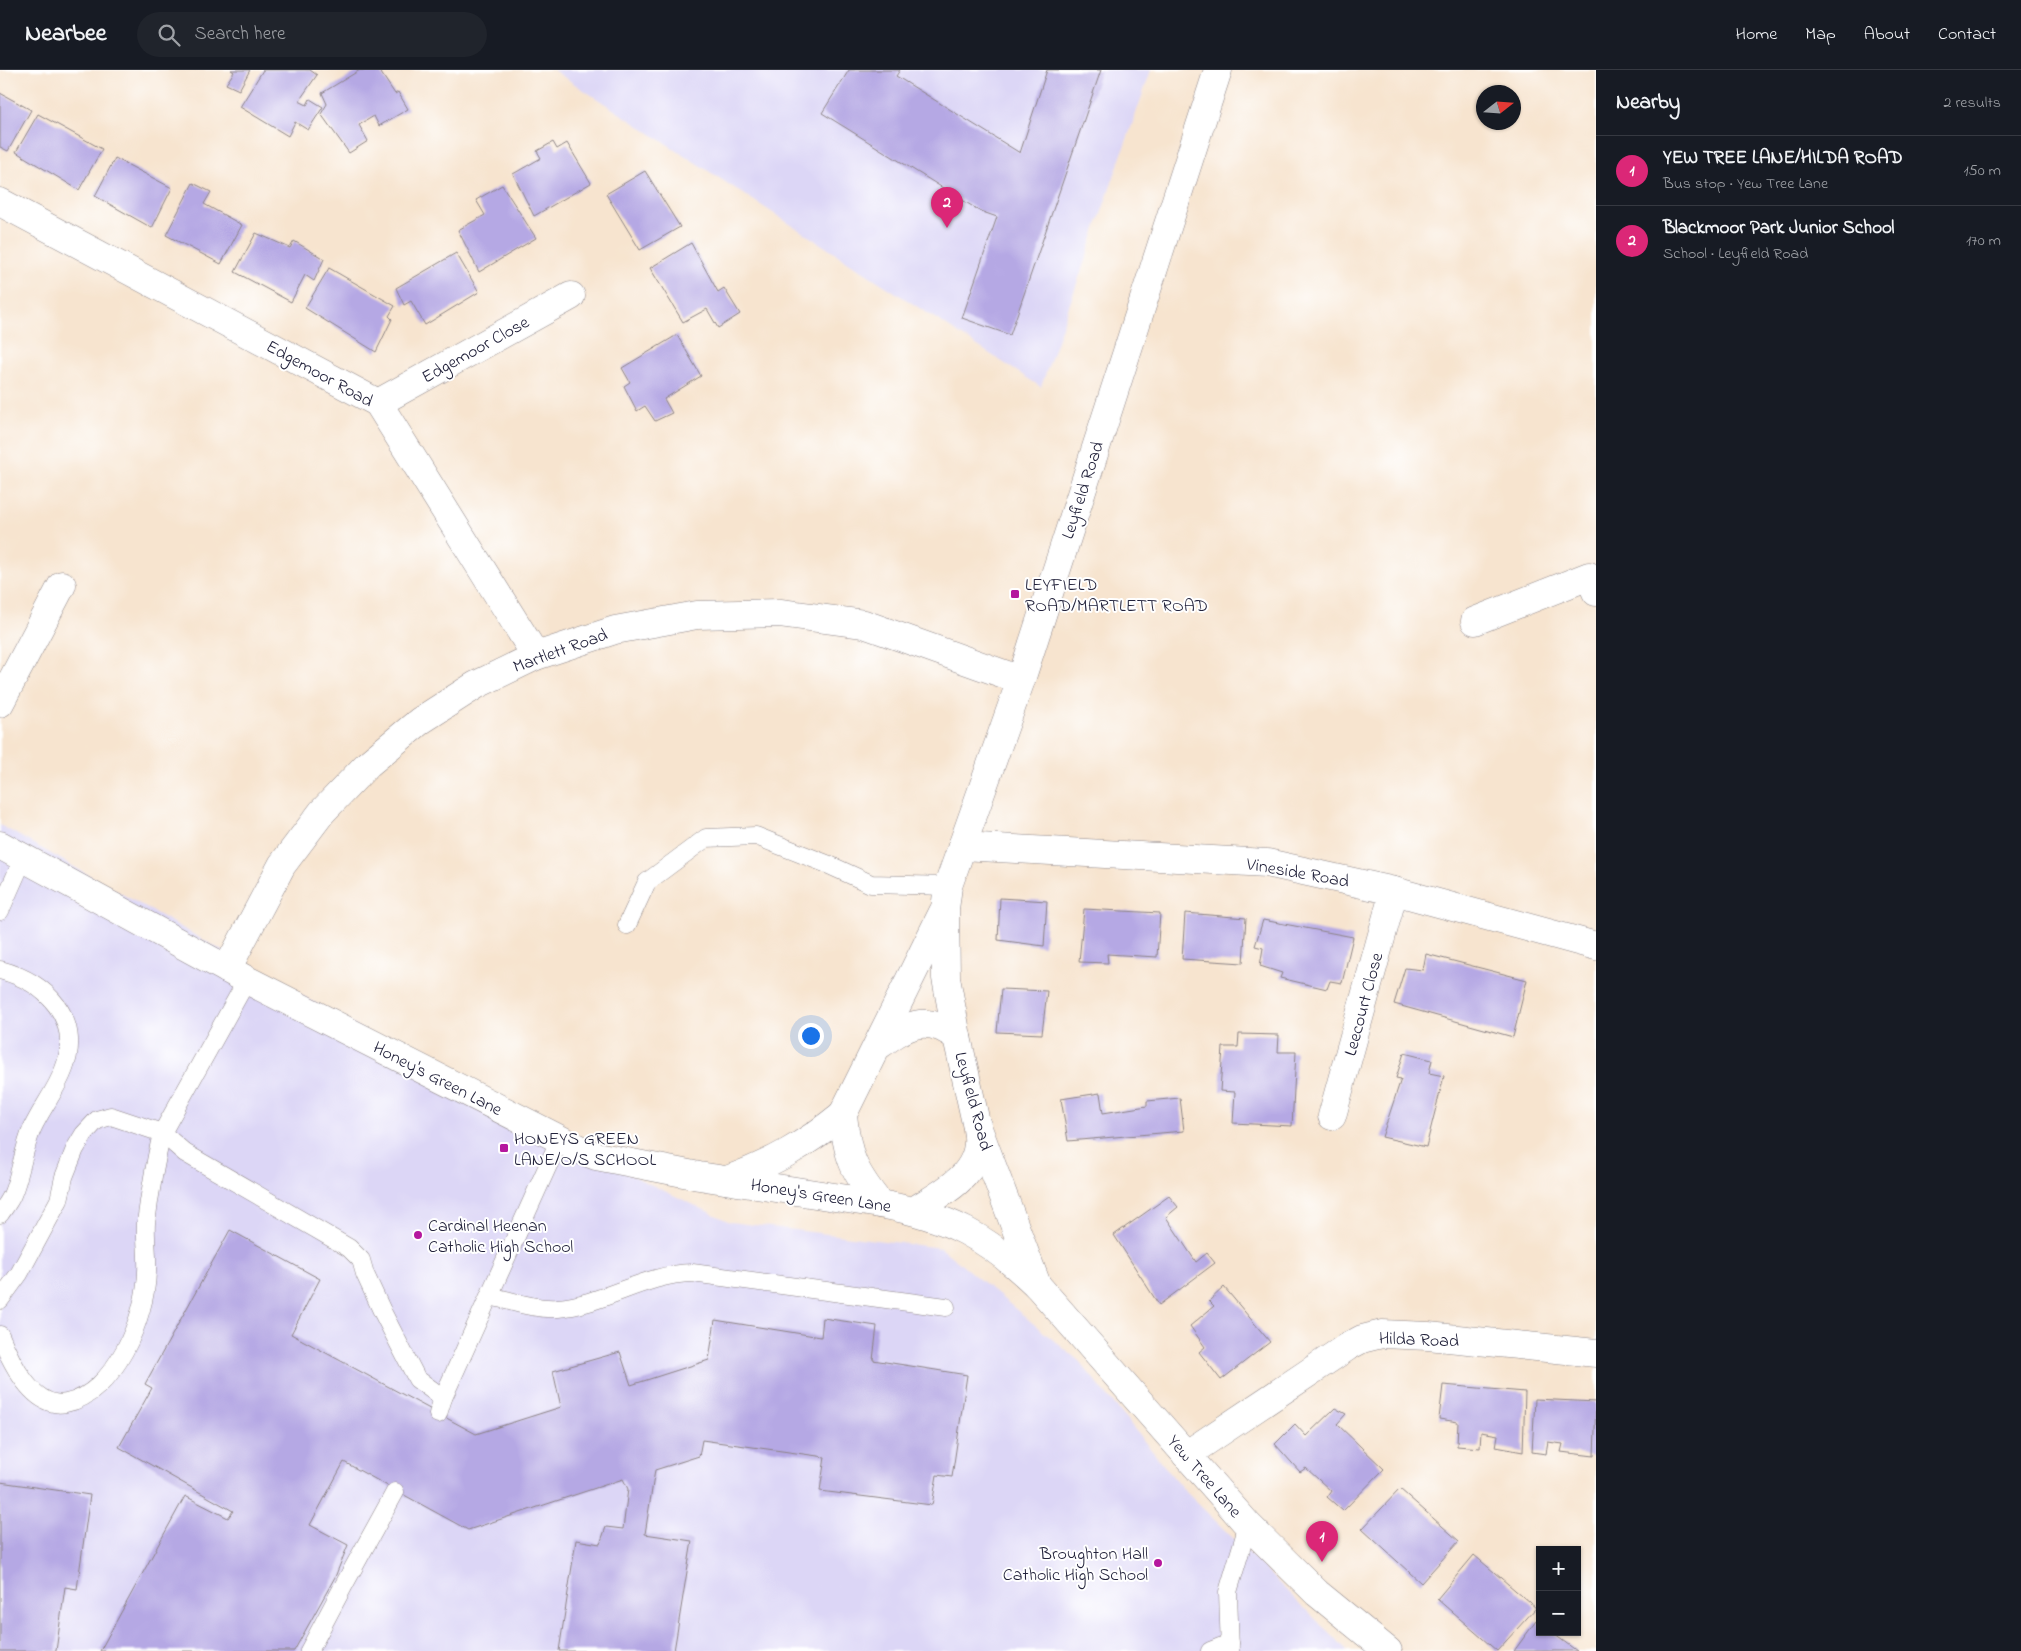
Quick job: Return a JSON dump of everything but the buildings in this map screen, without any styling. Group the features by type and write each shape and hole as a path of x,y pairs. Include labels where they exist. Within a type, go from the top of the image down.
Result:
{"street":[{"name":"Leyfield Road","path":"843,1114 878,1047 946,898 962,846 1021,680 1218,70"},
{"name":"Edgemoor Road","path":"0,202 378,403 536,656"},
{"name":"Edgemoor Close","path":"378,403 571,296"},
{"path":"1475,621 1594,578"},
{"path":"0,703 62,585"},
{"name":"Martlett Road","path":"237,975 282,865 322,812 368,764 420,721 476,685 536,656 615,630 697,615 780,614 864,624 1021,680"},
{"name":"Honey's Green Lane","path":"0,845 237,975 559,1141 596,1156 699,1176 915,1210 949,1222 982,1239 1011,1260 1037,1285"},
{"name":"Vineside Road","path":"962,846 1268,863 1394,891 1596,946"},
{"name":"Leecourt Close","path":"1332,1116 1394,891"},
{"name":"Leyfield Road","path":"946,898 946,978 976,1123 1037,1285"},
{"path":"878,1047 903,1029 914,1024 937,1025 957,1037"},
{"path":"727,1180 759,1168 789,1153 817,1135 843,1114"},
{"path":"843,1114 845,1139 852,1164 866,1187 880,1204"},
{"path":"915,1210 955,1185 967,1174 976,1159 979,1135 976,1123"},
{"name":"Yew Tree Lane","path":"1037,1285 1248,1524 1317,1593 1388,1651"},
{"name":"Hilda Road","path":"1186,1454 1347,1347 1362,1339 1382,1334 1428,1336 1596,1353"}],"lane":[{"path":"627,925 647,882 706,838 756,836 827,864 871,884 946,898"},
{"path":"0,911 23,859"},
{"path":"0,970 14,973 40,987 64,1015 71,1041 65,1069 32,1130 12,1195 0,1214"},
{"path":"0,1335 7,1352 33,1393 52,1402 64,1404 76,1401 92,1391 104,1378 126,1347 139,1319 148,1272 146,1226 149,1198 162,1133 237,975"},
{"path":"0,1300 19,1274 59,1200 64,1177 75,1149 84,1134 97,1120 111,1116 162,1133 185,1153 350,1248 361,1260 376,1297 417,1380 440,1406 559,1141"},
{"path":"490,1296 541,1308 557,1308 572,1306 661,1277 677,1273 692,1273 946,1307"},
{"path":"309,1651 344,1582 395,1492"},
{"path":"1210,1651 1230,1647 1228,1592 1248,1524"}],"shaded area":[{"path":"553,70 1151,70 1041,387"},
{"name":"Cardinal Heenan Catholic High School","path":"0,825 559,1141 730,1222 941,1248 1079,1361 1183,1489 1348,1651 0,1651"}],"place":[{"name":"Blackmoor Park Junior School","path":"947,228"},
{"name":"LEYFIELD ROAD/MARTLETT ROAD","path":"1015,594"},
{"name":"HONEYS GREEN LANE/O/S SCHOOL","path":"504,1148"},
{"name":"Cardinal Heenan Catholic High School","path":"418,1235"},
{"name":"YEW TREE LANE/HILDA ROAD","path":"1322,1562"},
{"name":"Broughton Hall Catholic High School","path":"1158,1563"}]}
